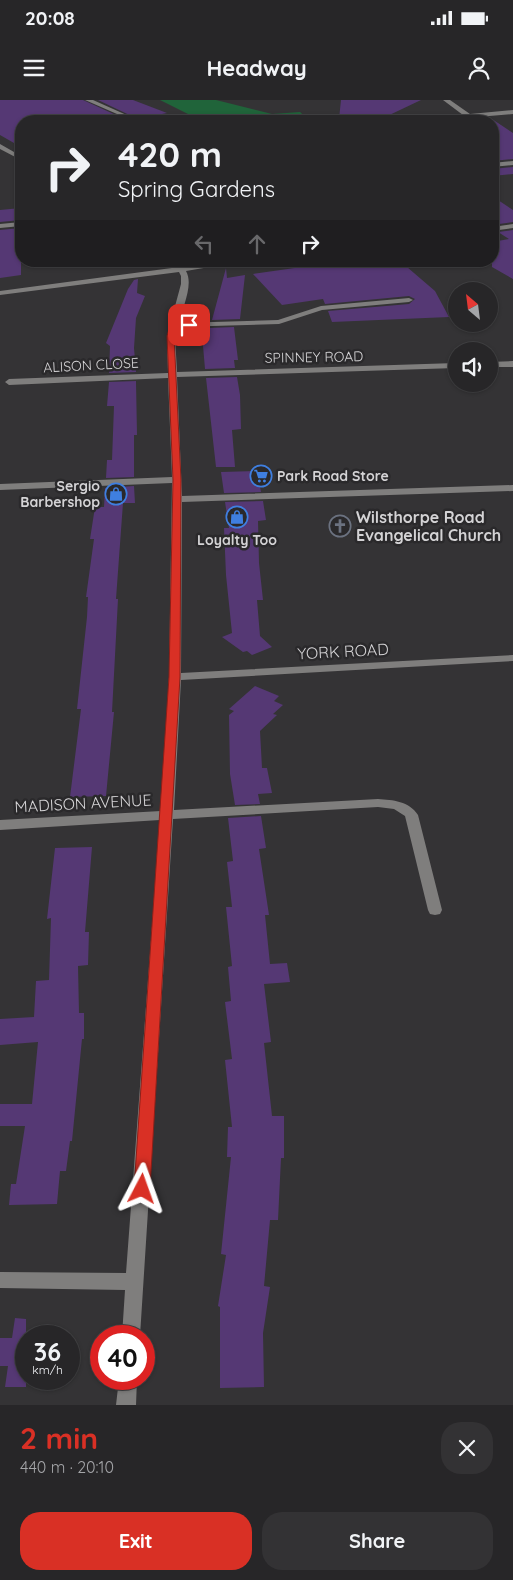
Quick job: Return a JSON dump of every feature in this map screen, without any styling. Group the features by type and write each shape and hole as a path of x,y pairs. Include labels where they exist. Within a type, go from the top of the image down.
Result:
{"street":[{"path":"88,100 123,115"},
{"path":"446,100 467,115"},
{"path":"479,115 513,112"},
{"path":"0,146 15,155"},
{"path":"499,164 513,163"},
{"path":"0,226 15,225"},
{"path":"499,227 513,226"},
{"path":"0,293 196,267"},
{"path":"133,1325 175,677 177,480 173,375 170,348 171,336 185,284 185,276 181,269"},
{"path":"174,325 279,322 320,308 409,300"},
{"path":"498,365 513,364"},
{"name":"SPINNEY ROAD","path":"173,375 448,366"},
{"name":"ALISON CLOSE","path":"9,382 173,375"},
{"path":"0,486 177,480"},
{"path":"177,499 513,488"},
{"name":"YORK ROAD","path":"175,677 513,658"},
{"name":"MADISON AVENUE","path":"0,825 378,803 401,806 410,815 435,910"},
{"path":"0,1280 136,1282"},
{"path":"126,1405 127,1390"}],"green space":[{"path":"160,100 216,100 272,114 300,112 303,115 190,115"}],"building":[{"path":"0,100 83,100 116,115 15,115 15,144 0,135"},
{"path":"98,100 133,100 167,113 162,114 164,115 129,115"},
{"path":"341,100 421,100 389,115 339,115"},
{"path":"499,124 513,133 513,159 499,160"},
{"path":"513,167 513,174 499,175 499,168"},
{"path":"499,201 513,210 513,222 499,224"},
{"path":"15,209 15,221 0,222 0,210"},
{"path":"15,229 15,267 21,267 21,275 0,278 0,230"},
{"path":"513,230 513,279 492,267 499,267 499,241 509,239 499,232"},
{"path":"302,267 407,267 435,291 448,317 332,322 328,311 409,304 415,299 409,296 325,304 323,299 282,305 253,274"},
{"path":"226,268 227,278 245,275 240,319 212,320"},
{"path":"138,279 137,293 145,296 136,318 134,348 136,372 109,373 110,346 106,343 128,289 134,280"},
{"path":"234,327 238,360 234,360 235,368 205,369 202,334 208,334 210,328"},
{"path":"237,377 240,395 241,429 232,430 235,467 216,467 206,378"},
{"path":"136,381 137,435 134,435 134,477 106,478 107,460 112,460 114,406 107,406 109,382"},
{"path":"257,471 261,492 224,493 221,472"},
{"path":"134,486 135,503 123,503 116,599 118,599 112,712 114,712 106,796 70,797 81,709 77,709 87,617 88,597 86,597 94,539 90,539 95,507 104,507 105,488"},
{"path":"263,501 266,520 258,521 259,563 263,600 257,600 260,636 272,647 252,655 247,651 243,652 222,637 232,633 226,575 224,528 229,528 225,502"},
{"path":"255,686 279,696 274,701 283,705 273,714 277,715 260,731 262,768 267,768 272,793 258,794 260,804 235,805 230,774 229,715 234,711 229,709"},
{"path":"261,816 266,848 259,849 269,915 265,915 270,964 287,963 290,982 264,984 271,1042 264,1043 272,1116 284,1116 284,1158 281,1158 278,1220 270,1220 264,1286 270,1287 263,1333 264,1387 220,1388 220,1307 218,1306 226,1255 221,1254 231,1157 227,1157 228,1127 232,1127 225,1060 232,1059 225,1002 231,1001 228,967 232,966 226,907 232,907 227,862 233,861 228,818"},
{"path":"92,847 85,932 89,932 88,965 78,966 79,1013 84,1013 84,1039 82,1039 72,1141 70,1141 66,1171 60,1171 57,1204 9,1205 11,1184 16,1184 25,1126 0,1126 0,1104 32,1104 38,1042 0,1045 0,1019 34,1017 36,981 49,980 51,918 47,919 55,848"},
{"path":"15,1318 26,1319 26,1325 15,1325 15,1387 5,1387 8,1366 0,1366 0,1338 12,1338"}],"place":[{"name":"Park Road Store","path":"261,476"},
{"name":"Sergio Barbershop","path":"116,494"},
{"name":"Loyalty Too","path":"237,517"},
{"name":"Wilsthorpe Road Evangelical Church","path":"340,526"}],"route":[{"path":"142,1189 175,677 177,480 173,375 170,348 174,325 189,325"}]}
